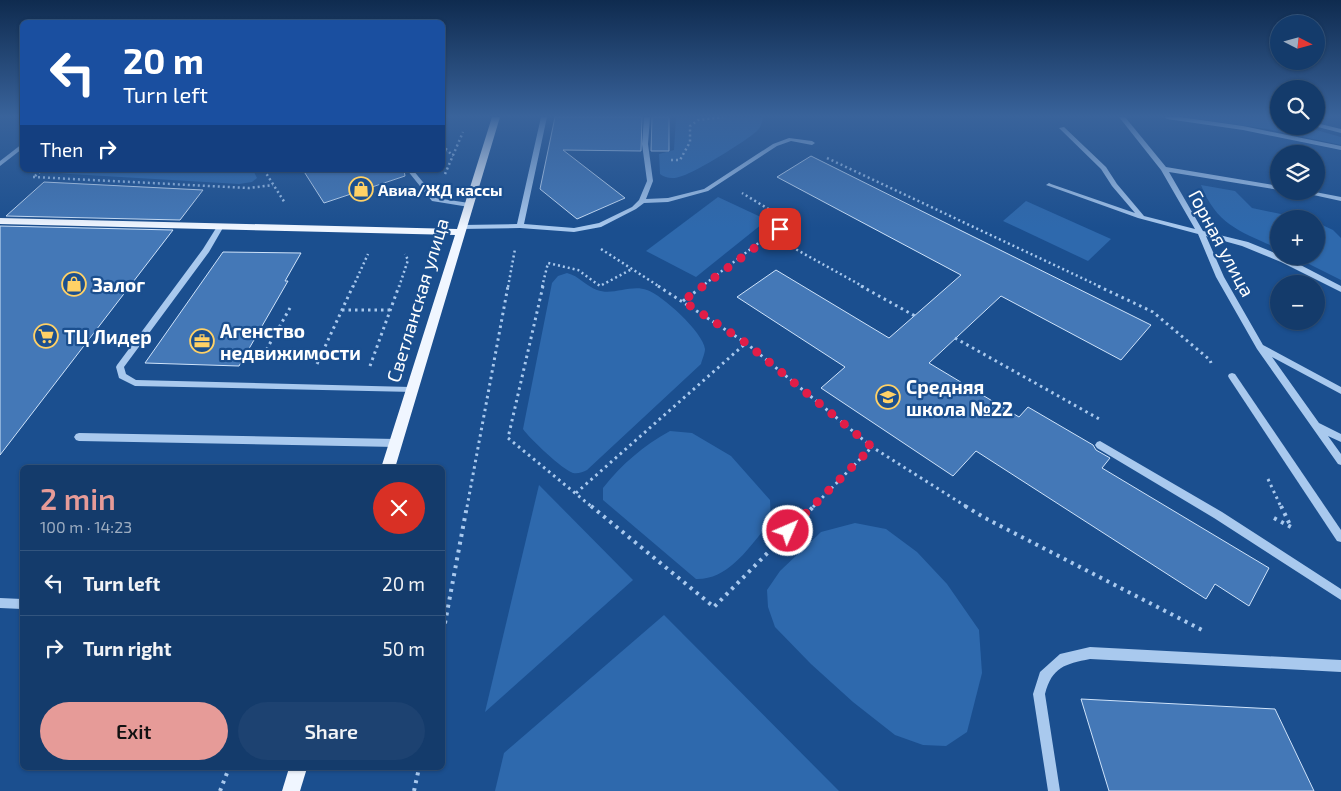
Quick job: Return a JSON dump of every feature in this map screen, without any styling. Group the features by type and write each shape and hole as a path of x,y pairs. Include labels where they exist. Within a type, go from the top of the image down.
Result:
{"main road":[{"name":"Светланская улица","path":"389,465 485,154"},
{"path":"0,220 375,231 461,230"},
{"path":"291,791 297,770"}],"street":[{"path":"520,226 536,154"},
{"path":"461,230 520,226 574,230 602,225 634,208 642,201 650,182 646,154"},
{"path":"642,201 668,200 706,190 761,154"},
{"name":"Горная улица","path":"1152,154 1164,169 1200,231 1220,277 1260,347 1341,461"},
{"path":"1164,169 1270,187"},
{"path":"412,172 434,200 469,205"},
{"path":"1049,185 1142,218"},
{"path":"220,226 206,250 120,367 122,376 136,382 411,390"},
{"path":"1200,231 1253,247 1284,260 1341,289"},
{"path":"1260,347 1341,391"},
{"path":"1232,376 1341,538"},
{"path":"1315,425 1341,438"},
{"path":"79,437 396,443"},
{"path":"1100,445 1218,514 1341,595"},
{"path":"0,603 20,604"},
{"path":"1054,791 1039,694 1044,676 1064,658 1090,654 1341,666"}],"lane":[{"path":"0,164 12,154"},
{"path":"1089,154 1104,168 1114,185 1142,218 1200,231"},
{"path":"1325,196 1341,199"}],"path":[{"path":"434,200 453,156"},
{"path":"824,157 1153,312 1210,360 1214,368"},
{"path":"40,172 34,177 249,188 273,185"},
{"path":"683,301 769,235 790,222 740,191 748,186"},
{"path":"445,623 520,226"},
{"path":"306,388 372,246 375,231"},
{"path":"769,235 915,316"},
{"path":"361,389 392,310 408,260 403,250 372,246"},
{"path":"596,246 746,343 872,447 985,518 1204,632"},
{"path":"632,269 600,286 578,270 548,263 508,438 714,607 872,447"},
{"path":"246,386 290,308"},
{"path":"342,310 392,310"},
{"path":"576,493 746,343"},
{"path":"1266,474 1291,527"},
{"path":"220,791 228,770"},
{"path":"414,791 419,770"}],"shaded area":[{"path":"659,154 724,154 698,169 679,177 671,178 660,174"},
{"path":"254,172 257,178 252,182 239,184 60,173"},
{"path":"1201,185 1235,191 1252,208 1270,212 1270,245 1232,226 1223,219 1207,199"},
{"path":"718,197 767,220 696,277 646,251"},
{"path":"1026,201 1111,239 1088,261 1003,221"},
{"path":"1325,226 1333,230 1341,238 1341,280 1311,265 1325,265"},
{"path":"567,273 597,290 609,292 635,288 654,293 690,324 703,342 705,349 701,364 587,470 577,473 568,471 554,460 523,429 552,283 558,276"},
{"path":"670,431 692,433 731,456 770,500 771,521 739,559 719,574 708,578 696,579 603,500 603,488 618,471 642,449"},
{"path":"539,485 633,580 485,712"},
{"path":"855,523 886,529 917,552 947,584 979,630 982,673 967,732 946,746 923,745 895,735 853,702 811,664 775,627 768,607 767,590 780,571 821,532"},
{"path":"664,615 839,791 495,791 504,753"}],"building":[{"path":"547,154 568,154 625,198 577,219 540,189"},
{"path":"811,156 1151,325 1121,360 1001,296 929,363 1019,417 1028,407 1093,445 1096,450 1110,458 1102,468 1269,568 1249,606 1215,584 1206,599 976,451 953,476 821,388 845,367 737,297 776,270 889,338 961,275 777,177"},
{"path":"304,172 404,172 405,176 324,203"},
{"path":"44,182 203,190 180,220 6,216"},
{"name":"ТЦ Лидер","path":"0,226 173,230 0,455"},
{"path":"223,252 301,253 285,281 288,281 239,366 145,363"},
{"path":"1081,699 1275,709 1314,791 1109,791"}],"place":[{"name":"Авиа/ЖД кассы","path":"361,189"},
{"name":"Залог","path":"74,284"},
{"name":"ТЦ Лидер","path":"46,336"},
{"name":"Агенство недвижимости","path":"202,341"},
{"name":"Средняя школа №22","path":"888,397"}],"route":[{"path":"780,229 769,235 683,301 746,343 872,447 788,531"}]}
